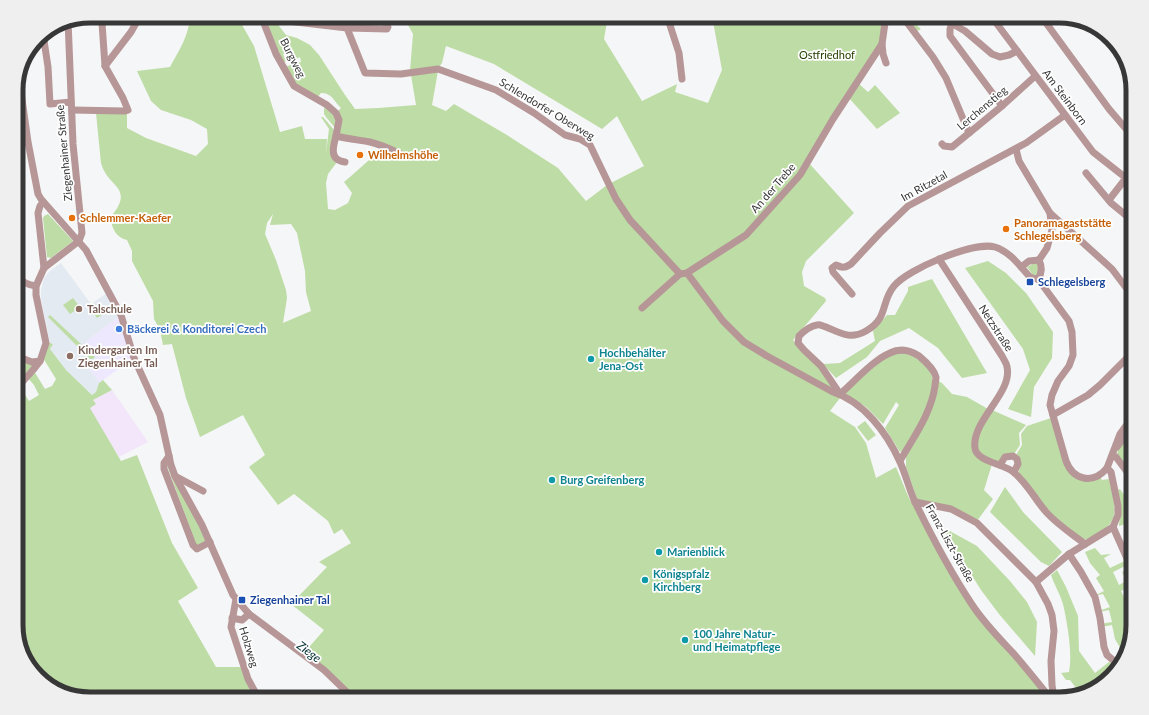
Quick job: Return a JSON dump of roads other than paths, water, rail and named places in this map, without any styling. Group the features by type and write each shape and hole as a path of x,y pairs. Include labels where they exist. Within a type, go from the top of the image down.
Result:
{"street":[{"path":"72,110 128,110 105,66 102,23"},
{"path":"105,66 132,32 136,23"},
{"name":"Burgweg","path":"264,23 276,54 294,86 328,105 338,116 339,124 334,153 336,159 345,162"},
{"path":"308,23 346,28 383,30 387,29 388,27 386,23"},
{"path":"669,23 679,53 682,79"},
{"name":"An der Trebe","path":"885,23 882,44 886,63"},
{"path":"907,23 933,57 946,78 969,133"},
{"path":"1002,106 950,36 949,32 952,23 965,30 992,54 1000,57 1017,51"},
{"name":"Am Steinborn","path":"996,23 1093,152 1126,178"},
{"path":"1046,23 1126,128"},
{"name":"Ziegenhainer Straße","path":"69,26 73,144 82,233 79,241"},
{"name":"Schlendorfer Oberweg","path":"346,28 365,73 401,74 438,69 496,90 534,113 565,135 580,139 590,145 616,199 630,220 683,273 723,321 744,342 766,356 832,392 840,394"},
{"name":"Ziegenhainer Straße","path":"44,42 48,67 50,104 71,102"},
{"name":"An der Trebe","path":"642,308 683,273 746,235 800,175 833,119 882,44"},
{"name":"Lerchenstieg","path":"942,144 944,146 952,147 1002,106 1033,78"},
{"path":"23,105 33,173 38,194 43,202 86,250 122,318 134,358 160,415 175,476 210,542 231,592 249,614 324,670 347,692"},
{"name":"Im Ritzetal","path":"852,294 833,272 832,268 836,265 842,268 847,267 851,264 908,206 1016,149 1065,115"},
{"path":"336,136 378,144 405,156"},
{"path":"1016,149 1019,161 1050,213 1112,269 1126,288"},
{"path":"1086,173 1109,200 1126,215"},
{"path":"1109,200 1126,182"},
{"path":"43,202 38,213 44,268"},
{"path":"1039,260 1047,248 1052,230 1050,213"},
{"path":"23,381 40,361 46,343 33,286 44,268 79,241"},
{"path":"900,461 927,413 933,397 936,377 924,360 912,352 902,350 890,352 879,359 840,394 821,366 804,350 798,342 799,336 811,327 819,324 852,336 860,334 875,324 882,317 887,298 895,284 923,266 939,259 977,247 994,247 1006,253 1032,278 1038,279 1066,316 1072,332 1073,355 1069,366 1058,381 1052,395 1050,405 1068,468 1074,475 1080,478 1089,478 1097,476 1107,468 1120,434 1126,426"},
{"name":"Netzstraße","path":"939,259 1002,356 1007,367 1007,377 1002,391 977,430 975,447 978,454 981,457 1014,472 1022,480 1047,513 1085,544"},
{"path":"1021,267 1029,261 1039,260"},
{"path":"1038,279 1041,270 1039,260"},
{"path":"23,283 33,286"},
{"path":"23,359 32,362 40,361"},
{"path":"1053,415 1088,395 1126,359"},
{"name":"Franz-Liszt-Straße","path":"840,394 863,409 881,430 900,461 915,502 947,564 972,604 1046,692"},
{"path":"1113,453 1126,435"},
{"path":"1113,453 1126,471"},
{"path":"1000,465 1005,457 1010,455 1014,456 1017,459 1018,464 1014,472"},
{"path":"169,456 164,463 164,470 193,545 197,549 210,542"},
{"path":"1036,582 1069,554 1113,527 1118,515 1118,506 1111,472 1107,468"},
{"path":"175,476 203,492"},
{"path":"915,502 951,509 971,519 987,532 1036,582 1052,615 1054,631 1051,667 1052,692"},
{"path":"1113,527 1126,556"},
{"path":"1069,554 1095,597 1100,618 1104,648 1107,655 1113,660"},
{"name":"Holzweg","path":"236,599 231,627 250,684 255,692"},
{"path":"232,618 242,620 249,614"}],"place":[{"name":"Wilhelmshöhe","path":"360,155"},
{"name":"Schlemmer-Kaefer","path":"72,218"},
{"name":"Panoramagaststätte Schlegelsberg","path":"1006,229"},
{"name":"Schlegelsberg","path":"1030,282"},
{"name":"Talschule","path":"79,309"},
{"name":"Bäckerei & Konditorei Czech","path":"119,329"},
{"name":"Kindergarten Im Ziegenhainer Tal","path":"70,356"},
{"name":"Hochbehälter Jena-Ost","path":"591,359"},
{"name":"Burg Greifenberg","path":"552,480"},
{"name":"Marienblick","path":"659,552"},
{"name":"Königspfalz Kirchberg","path":"645,580"},
{"name":"Ziegenhainer Tal","path":"242,600"},
{"name":"100 Jahre Natur- und Heimatpflege","path":"685,640"}],"park label":[{"name":"Ostfriedhof","path":"827,55"}],"water label":[{"name":"Ziege","path":"309,652"}]}
